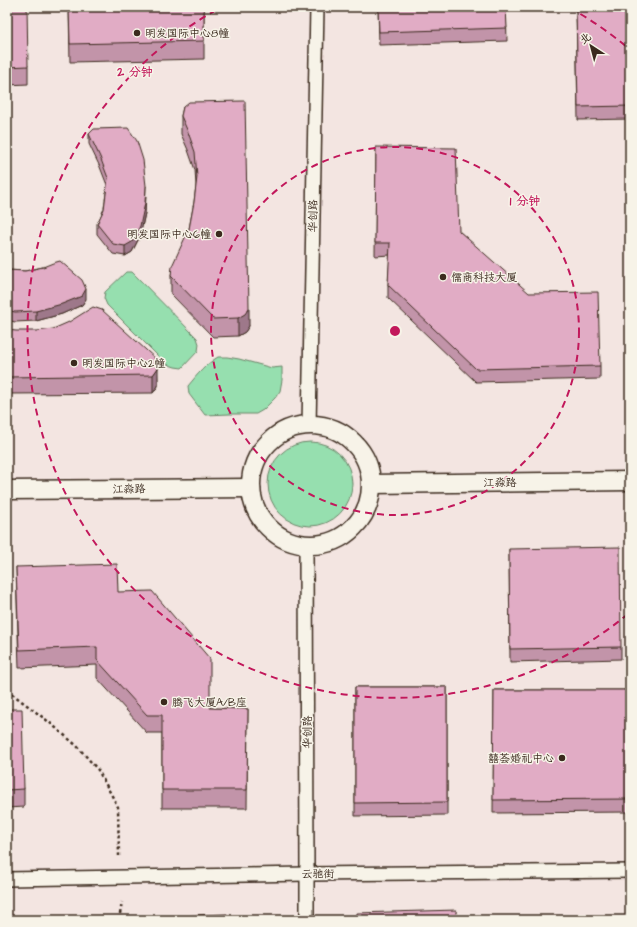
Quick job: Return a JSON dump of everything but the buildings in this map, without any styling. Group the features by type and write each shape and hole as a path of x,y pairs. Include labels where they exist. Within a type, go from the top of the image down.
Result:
{"street":[{"name":"华创路","path":"309,426 317,7"},
{"path":"305,426 324,426 341,433 356,445 367,463 371,484 368,504 358,522 343,536 323,544 302,545 282,539 266,526 256,510 251,492 252,473 259,455 270,441 286,430 305,426"},
{"name":"江淼路","path":"371,484 630,481"},
{"name":"江淼路","path":"7,490 251,488"},
{"name":"华创路","path":"306,545 307,920"},
{"name":"云驰街","path":"7,879 630,871"}],"path":[{"path":"7,690 49,722 77,746 98,770 118,807 119,856"},
{"path":"119,920 122,902"}],"green space":[{"path":"126,272 132,272 197,338 199,344 198,351 182,368 166,364 107,305 104,298 105,292"},
{"path":"218,357 239,359 272,368 282,367 280,391 263,410 256,414 205,415 189,394 188,386 206,366"},
{"path":"310,442 326,445 340,454 349,468 352,484 349,500 340,514 326,523 310,526 294,523 280,514 271,500 268,484 271,468 280,454 294,445"}],"place":[{"name":"明发国际中心8幢","path":"137,33"},
{"name":"明发国际中心6幢","path":"219,234"},
{"name":"儒商科技大厦","path":"443,277"},
{"name":"明发国际中心2幢","path":"74,363"},
{"name":"腾飞大厦A/B座","path":"164,702"},
{"name":"囍荟婚礼中心","path":"562,758"}]}
